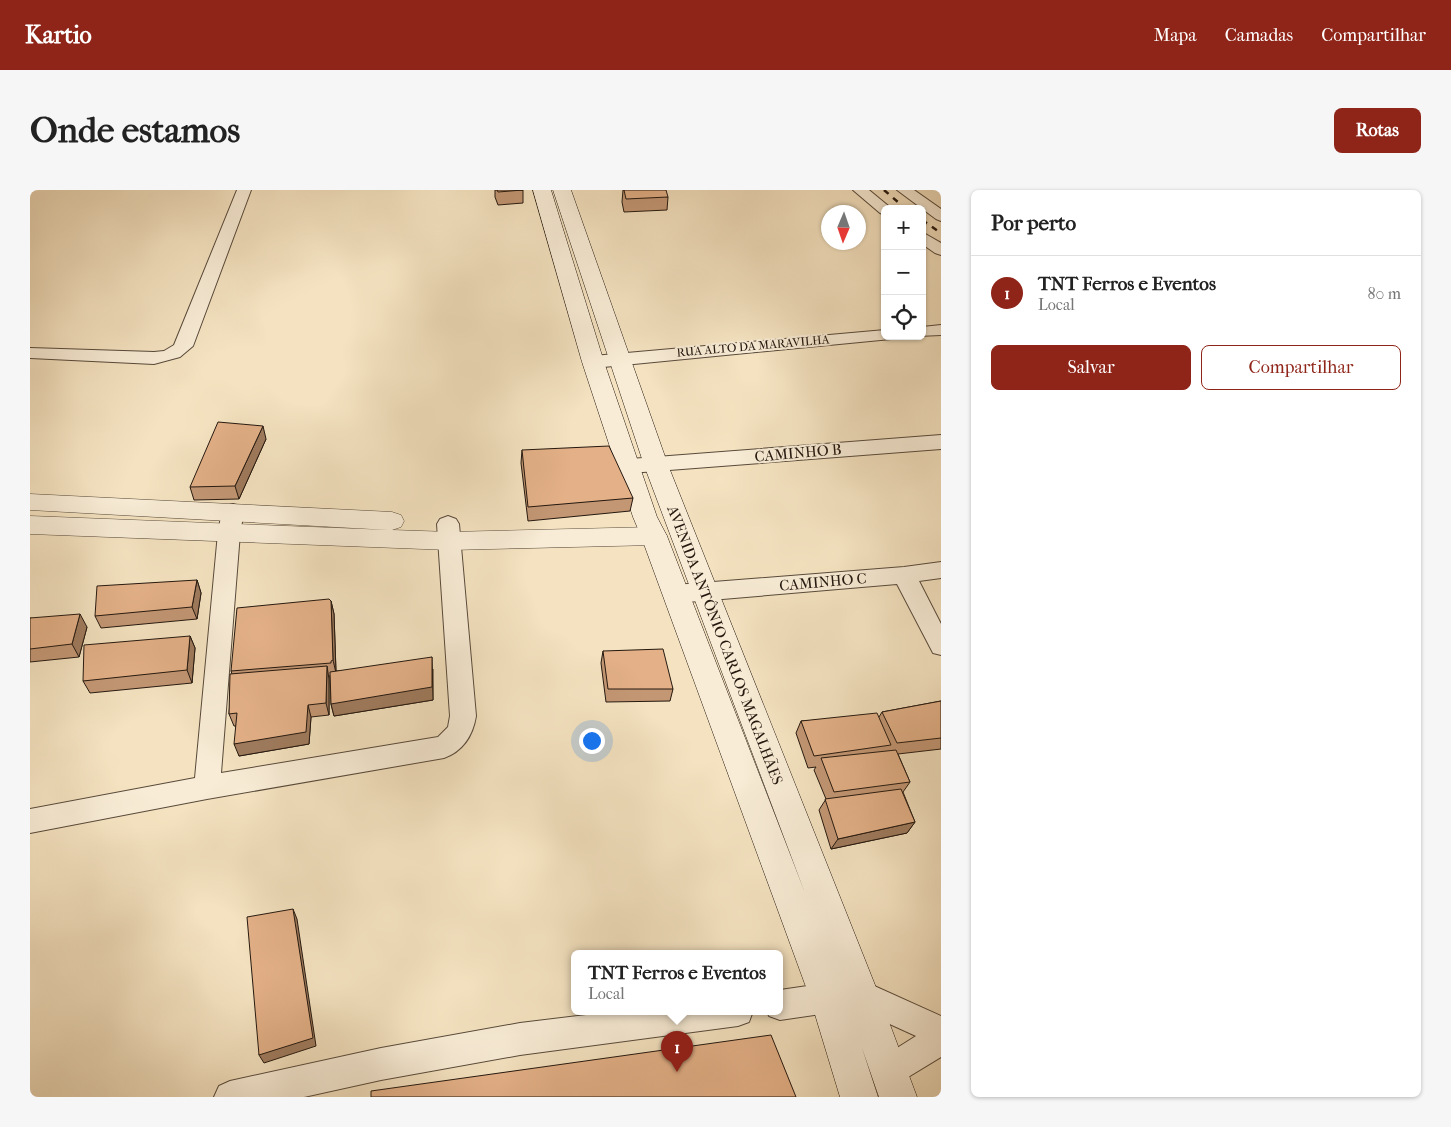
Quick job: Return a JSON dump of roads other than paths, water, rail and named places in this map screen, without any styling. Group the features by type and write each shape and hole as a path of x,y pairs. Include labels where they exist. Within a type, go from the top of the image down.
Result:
{"main road":[{"name":"AVENIDA ANTÔNIO CARLOS MAGALHÃES","path":"542,190 593,362 704,592 845,996 860,1097"},
{"name":"AVENIDA ANTÔNIO CARLOS MAGALHÃES","path":"562,190 620,358 643,465 650,526 675,594 845,996 894,1084"},
{"path":"30,502 231,522 449,533 650,526"},
{"path":"30,525 231,522"}],"street":[{"path":"30,353 154,358 177,352 184,346 244,190"},
{"path":"860,190 881,207"},
{"path":"904,190 941,216"},
{"path":"926,240 941,250"},
{"path":"926,332 941,330"},
{"name":"RUA ALTO DA MARAVILHA","path":"593,362 881,335"},
{"name":"CAMINHO B","path":"643,465 941,442"},
{"path":"207,787 231,522"},
{"path":"30,820 207,787 444,747 456,737 461,729 463,716 449,533"},
{"name":"CAMINHO C","path":"675,594 904,575 941,570"},
{"path":"904,575 941,646"},
{"path":"783,1005 845,996 941,1032"},
{"path":"230,1097 381,1064 520,1039 707,1015"},
{"path":"894,1084 941,1039"}],"railway":[{"path":"884,190 901,205"},
{"path":"926,223 941,233"}],"place":[{"name":"TNT Ferros e Eventos","path":"677,1072"}]}
